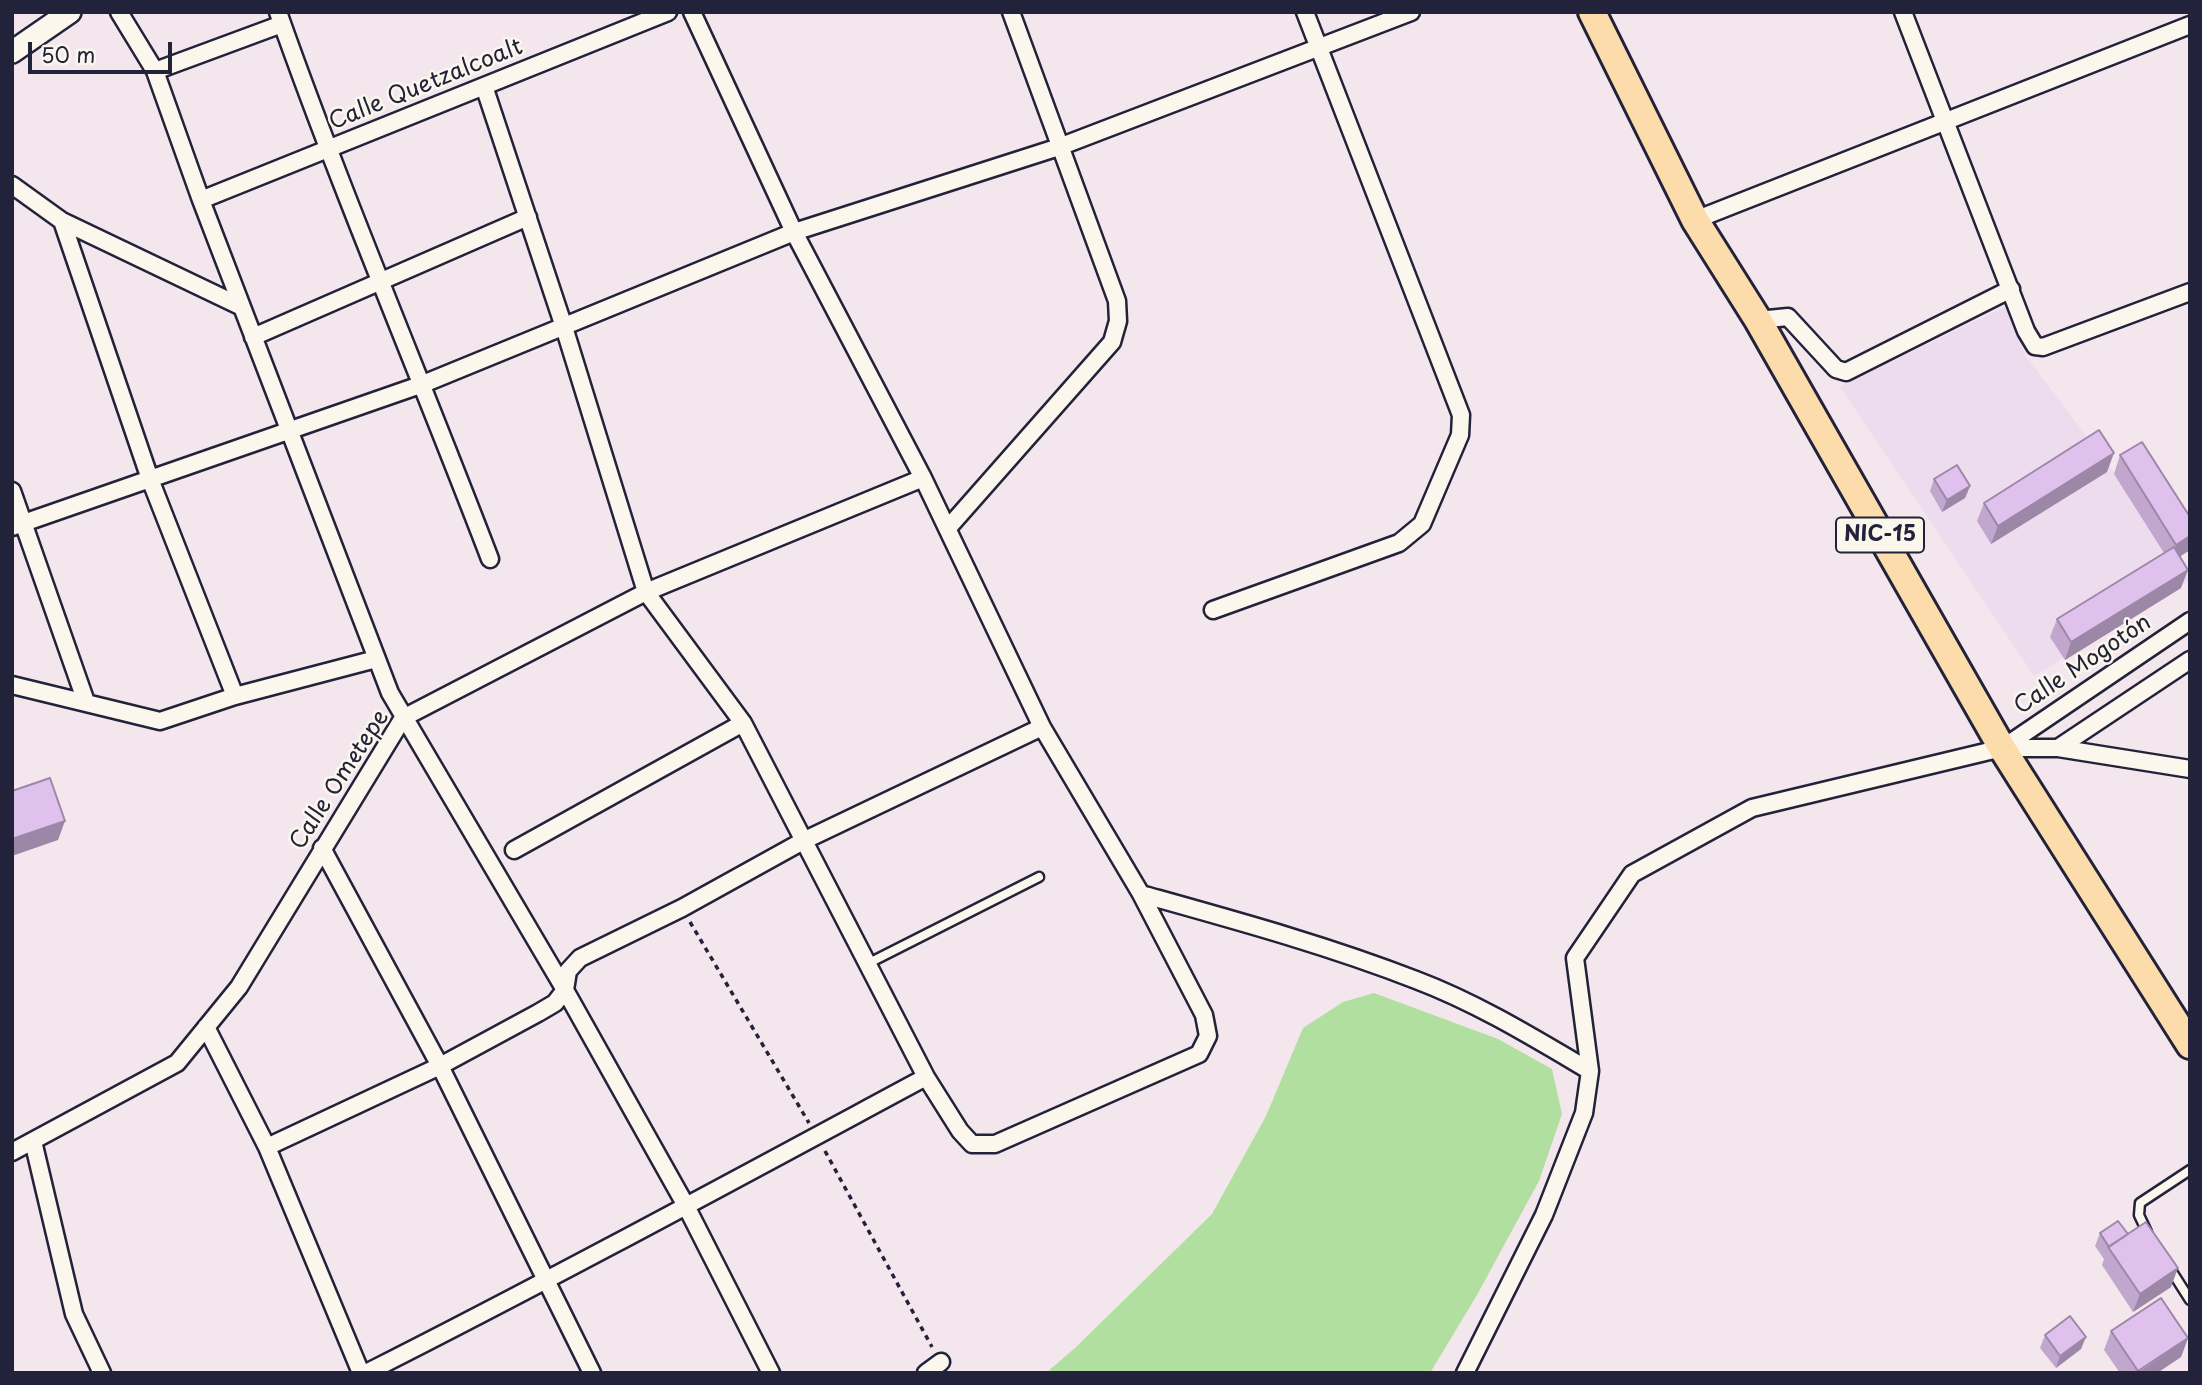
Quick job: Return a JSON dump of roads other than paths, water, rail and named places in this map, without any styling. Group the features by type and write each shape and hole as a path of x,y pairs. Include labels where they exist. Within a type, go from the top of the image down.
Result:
{"highway":[{"name":"NIC-15","path":"1592,12 1695,220 1758,320 2002,748 2190,1045"}],"main road":[{"path":"12,52 70,12"}],"street":[{"path":"119,12 155,71 201,200 376,659 403,718 565,990 685,1204 771,1373"},
{"name":"Calle Quetzalcoalt","path":"201,200 668,12"},
{"path":"484,86 564,327 646,592 743,723 865,964 926,1077 960,1131 972,1144 995,1144 1199,1054 1208,1036 1203,1015 1142,894 1042,727 923,478 794,232 692,12"},
{"path":"948,528 1112,342 1118,321 1117,301 1011,12"},
{"path":"1213,610 1399,543 1422,524 1460,435 1461,415 1305,12"},
{"path":"18,525 423,384 794,232 1059,147 1411,12"},
{"path":"1903,12 2030,340 2035,346 2043,347 2190,292"},
{"path":"155,71 280,18 327,150 382,281 490,559"},
{"path":"1695,220 2190,25"},
{"path":"12,185 62,221 242,307"},
{"path":"253,337 528,217"},
{"path":"62,221 150,479 235,696"},
{"path":"1758,320 1787,317 1836,369 1846,372 2011,289"},
{"name":"Calle Ometepe","path":"12,1152 177,1063 239,987 403,718 646,592 923,478"},
{"path":"12,491 18,525 86,702"},
{"name":"Calle Mogotón","path":"2002,748 2190,621"},
{"path":"12,685 160,721 235,696 376,659"},
{"path":"2058,748 2190,660"},
{"path":"514,850 743,723"},
{"path":"267,1147 440,1066 555,1003 565,990 568,971 580,958 682,908 803,841 1042,727"},
{"path":"1465,1373 1544,1215 1584,1113 1590,1071 1576,958 1632,874 1752,808 2002,748 2058,748 2190,769"},
{"path":"322,848 440,1066 549,1281 592,1373"},
{"path":"1142,894 1298,939 1418,980 1512,1025 1590,1071"},
{"path":"206,1027 267,1147 363,1373 549,1281 685,1204 926,1077"},
{"path":"33,1141 74,1314 102,1373"},
{"path":"926,1373 941,1362"}],"lane":[{"path":"865,964 1039,877"},
{"path":"2153,1241 2139,1215 2140,1203 2190,1170"},
{"path":"2160,1253 2190,1300"}]}
